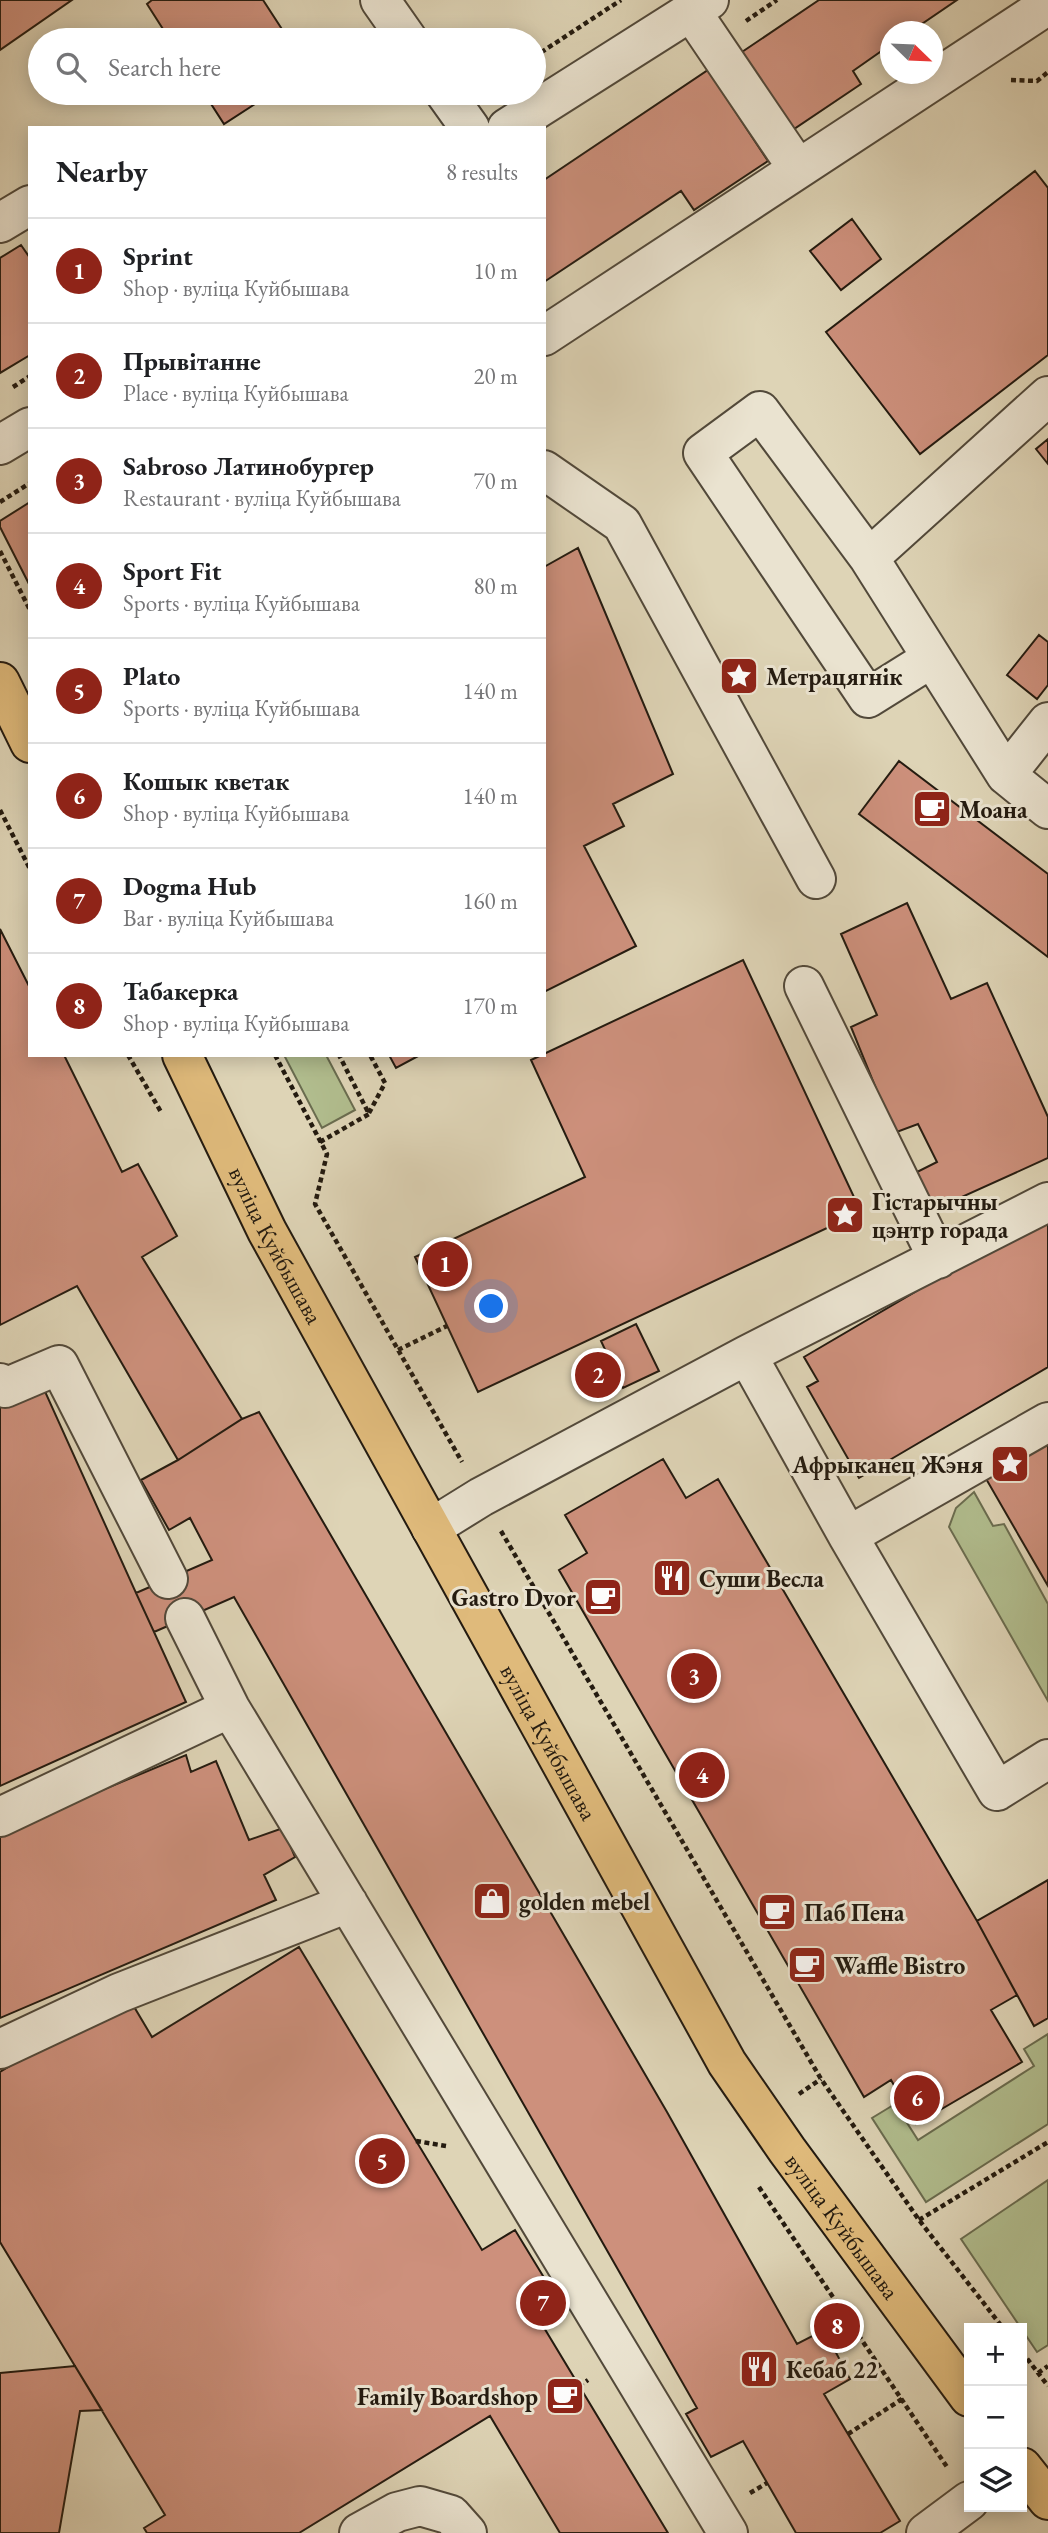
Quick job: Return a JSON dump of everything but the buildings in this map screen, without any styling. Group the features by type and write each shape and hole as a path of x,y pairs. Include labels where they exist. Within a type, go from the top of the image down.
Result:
{"main road":[{"path":"0,682 28,739"},
{"name":"вуліца Куйбышава","path":"183,1057 267,1231 727,2063 779,2139 964,2390"},
{"path":"1027,2473 1048,2500"}],"street":[{"path":"380,0 400,28"},
{"path":"546,335 1048,5"},
{"path":"546,103 700,6 798,169"},
{"path":"454,105 469,126"},
{"path":"510,126 543,105"},
{"path":"0,223 28,206"},
{"path":"869,558 1048,397"},
{"path":"932,658 868,698 703,453 760,411 869,558 1006,775 1048,809"},
{"path":"0,446 28,428"},
{"path":"546,471 622,524 816,879"},
{"path":"1006,775 1048,722"},
{"path":"804,986 938,1259"},
{"path":"431,1528 481,1497 747,1354 1048,1202"},
{"path":"747,1354 848,1536 997,1791 1048,1759"},
{"path":"0,1383 5,1388 59,1365 168,1579"},
{"path":"848,1536 1048,1422"},
{"path":"185,1618 230,1708 728,2533"},
{"path":"0,1817 230,1708"},
{"path":"0,2049 119,1993 348,1903"},
{"path":"926,2533 964,2505"},
{"path":"359,2533 397,2512 420,2507 451,2515 467,2533"}],"path":[{"path":"546,49 621,0"},
{"path":"0,502 28,484"},
{"path":"0,551 28,606"},
{"path":"0,810 28,865"},
{"path":"276,1057 327,1154 315,1204 481,1497 821,2079 919,2220 999,2323"},
{"path":"340,1057 369,1114"},
{"path":"320,1142 369,1114 384,1083 371,1057"},
{"path":"398,1350 447,1326"},
{"path":"919,2220 1048,2142"},
{"path":"1027,2359 1048,2386"},
{"path":"1038,2373 1048,2366"},
{"path":"848,2434 902,2399"}],"green space":[{"path":"285,1057 327,1057 355,1110 322,1128"},
{"path":"974,1492 993,1526 1004,1524 1048,1604 1048,1701 949,1527 956,1508"},
{"path":"1048,2034 1048,2124 926,2202 872,2118 895,2104 918,2140 1034,2066 1024,2049"},
{"path":"1048,2180 1048,2345 1037,2352 1027,2337 1027,2323 1017,2323 961,2239"}],"place":[{"name":"Метрацягнік","path":"739,676"},
{"name":"Моана","path":"932,809"},
{"name":"Гістарычны цэнтр горада","path":"845,1215"},
{"name":"Sprint","path":"445,1264"},
{"name":"Прывітанне","path":"598,1375"},
{"name":"Афрыканец Жэня","path":"1010,1464"},
{"name":"Суши Весла","path":"672,1578"},
{"name":"Gastro Dvor","path":"603,1597"},
{"name":"Sabroso Латинобургер","path":"694,1676"},
{"name":"Sport Fit","path":"702,1775"},
{"name":"golden mebel","path":"492,1901"},
{"name":"Паб Пена","path":"777,1912"},
{"name":"Waffle Bistro","path":"807,1965"},
{"name":"Кошык кветак","path":"917,2098"},
{"name":"Plato","path":"382,2161"},
{"name":"Dogma Hub","path":"543,2303"},
{"name":"Табакерка","path":"837,2326"},
{"name":"Кебаб 22","path":"759,2369"},
{"name":"Family Boardshop","path":"565,2396"}]}
